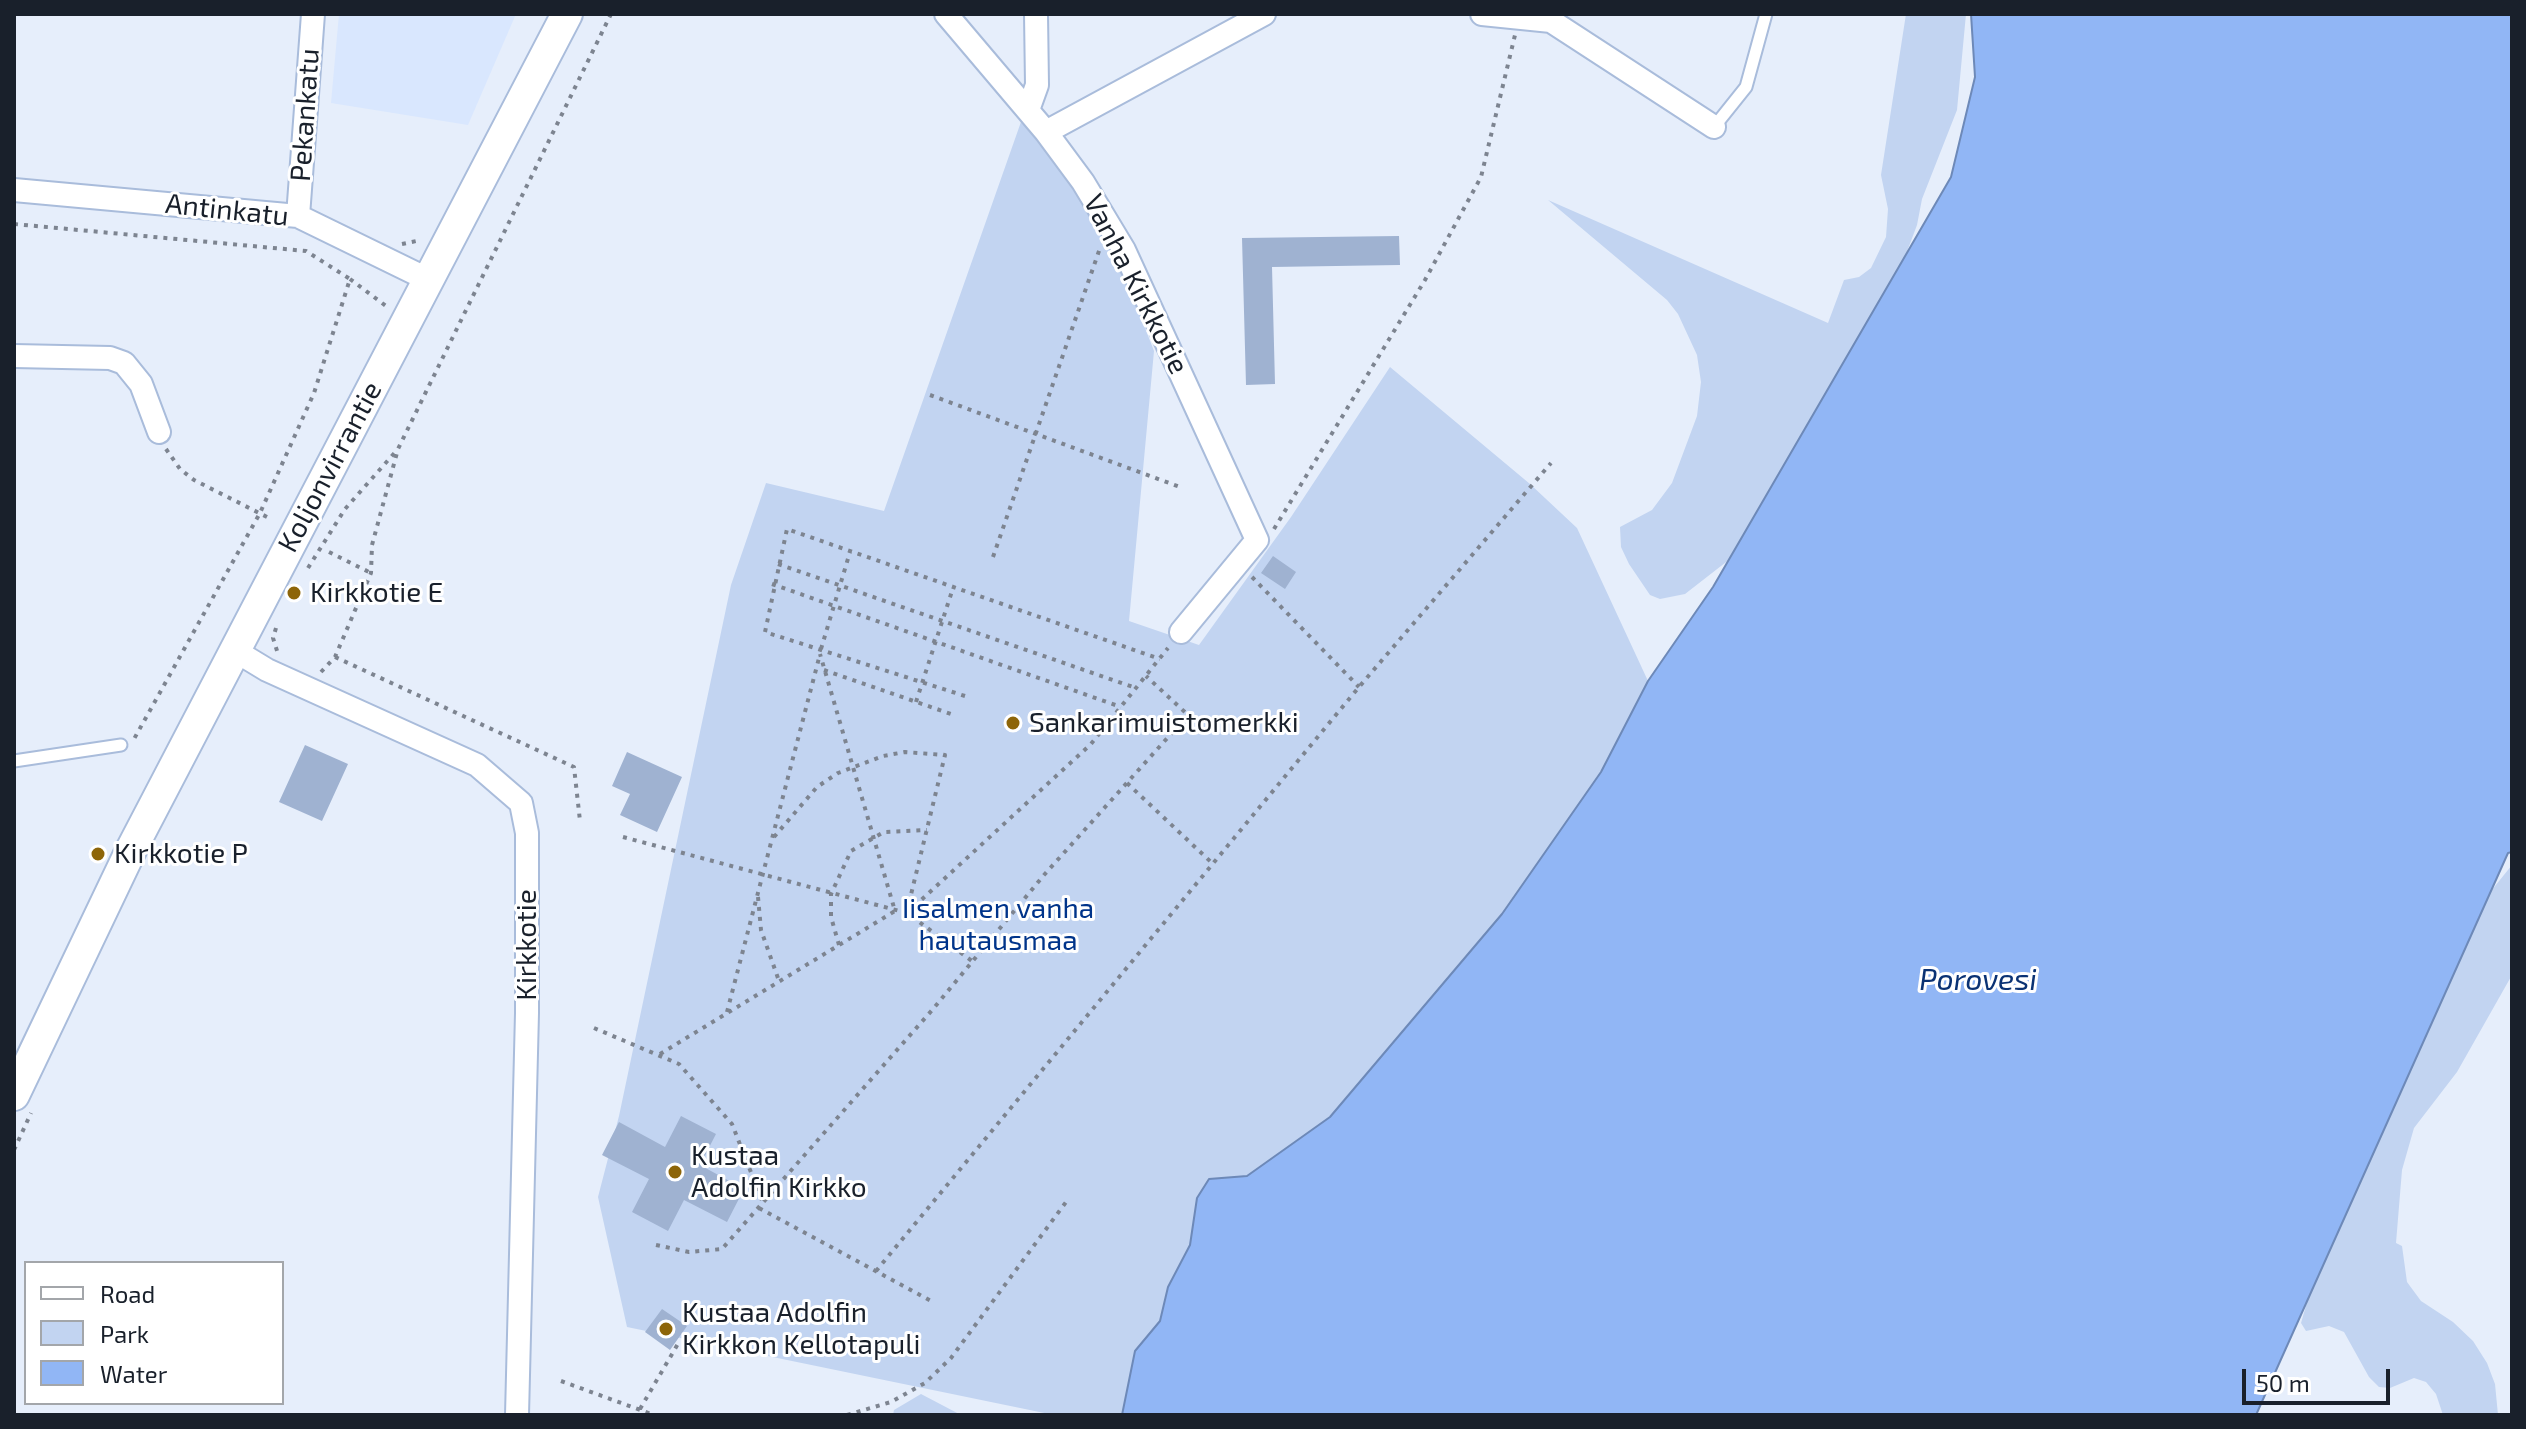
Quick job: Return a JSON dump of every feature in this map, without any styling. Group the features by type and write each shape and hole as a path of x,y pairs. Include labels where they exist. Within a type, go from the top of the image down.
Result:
{"main road":[{"name":"Koljonvirrantie","path":"14,1095 132,848 567,14"}],"street":[{"name":"Pekankatu","path":"298,216 313,14"},
{"name":"Vanha Kirkkotie","path":"946,14 1046,132 1083,182 1124,250 1257,540"},
{"path":"1028,110 1037,85 1036,14"},
{"path":"1046,132 1264,14"},
{"path":"1482,14 1552,18 1714,127"},
{"name":"Antinkatu","path":"14,190 298,216 427,279"},
{"path":"14,356 110,358 124,363 141,384 159,432"},
{"path":"1181,632 1257,540"},
{"name":"Kirkkotie","path":"234,650 267,670 477,765 521,803 527,833 527,1013 517,1415"}],"lane":[{"path":"1714,127 1746,87 1766,14"},
{"path":"14,761 121,745"}],"path":[{"path":"318,676 335,657 371,573 372,545 398,449 611,14"},
{"path":"1257,540 1272,532 1425,280 1481,177 1518,17"},
{"path":"14,224 306,251 407,322"},
{"path":"400,244 416,243 429,236 449,238"},
{"path":"993,557 1101,246"},
{"path":"121,745 140,732 260,513 314,393 350,279"},
{"path":"930,395 1180,487"},
{"path":"159,432 180,469 194,480 271,519"},
{"path":"301,581 329,531 398,449"},
{"path":"876,1271 1359,687 1551,463"},
{"path":"965,696 765,632 772,584 787,529 1160,659"},
{"path":"329,552 371,573"},
{"path":"727,1012 820,652 850,552"},
{"path":"1238,562 1359,687"},
{"path":"778,564 1136,688"},
{"path":"772,584 1121,707"},
{"path":"916,702 953,588"},
{"path":"267,670 280,659 273,638 279,620"},
{"path":"907,913 1091,744 1181,632"},
{"path":"820,652 895,911"},
{"path":"335,657 574,767 580,821"},
{"path":"824,670 954,715"},
{"path":"656,1245 689,1252 722,1249 1188,715 1146,676"},
{"path":"771,840 817,787 852,766 905,752 945,755 907,913"},
{"path":"1126,783 1212,863"},
{"path":"839,945 831,917 831,894 851,851 873,835 901,829 927,830"},
{"path":"623,837 907,913 972,961"},
{"path":"758,891 761,930 779,981"},
{"path":"660,1054 895,911"},
{"path":"594,1028 679,1064 732,1124 761,1206 933,1302"},
{"path":"847,1415 891,1402 925,1383 951,1358 1069,1198"},
{"path":"640,1409 679,1342"},
{"path":"561,1381 654,1415"}],"shaded area":[{"path":"339,14 516,14 468,125 331,103"}],"green space":[{"path":"1906,14 1966,14 1957,110 1922,199 1917,225 1905,257 1730,559 1685,594 1660,599 1650,595 1621,547 1620,527 1652,510 1672,483 1697,416 1701,382 1697,355 1678,314 1667,300 1548,200 1828,323 1844,280 1859,277 1871,268 1886,237 1888,209 1881,175"},
{"name":"Iisalmen vanha hautausmaa","path":"1022,119 1112,243 1154,351 1129,621 1199,645 1291,517 1390,367 1530,484 1577,528 1648,681 1601,772 1502,914 1330,1117 1247,1177 1197,1198 1190,1245 1168,1287 1160,1321 1135,1351 1122,1415 1054,1415 627,1327 598,1197 619,1116 731,585 766,483 884,511"},
{"path":"2512,865 2512,975 2457,1072 2414,1128 2402,1170 2396,1243 2402,1246 2407,1282 2421,1301 2453,1322 2473,1341 2487,1363 2495,1384 2498,1415 2443,1415 2436,1394 2426,1382 2414,1378 2390,1388 2379,1387 2369,1377 2344,1332 2329,1326 2306,1331 2301,1323 2308,1299 2491,891"},
{"path":"921,1394 961,1415 893,1415 894,1410"}],"water":[{"name":"Porovesi","path":"1971,14 2512,14 2512,852 2508,853 2256,1415 1122,1415 1135,1351 1160,1321 1168,1287 1190,1245 1197,1198 1209,1179 1247,1176 1330,1117 1502,914 1601,772 1648,681 1713,587 1951,177 1975,77"}],"building":[{"path":"1399,236 1400,265 1272,267 1275,384 1246,385 1242,238"},
{"path":"1273,556 1296,572 1285,589 1261,573"},
{"path":"305,745 348,764 322,821 279,802"},
{"path":"627,752 682,777 657,832 620,815 630,794 612,786"},
{"name":"Kustaa Adolfin Kirkko","path":"681,1116 716,1134 700,1165 744,1189 727,1222 684,1200 668,1231 632,1212 649,1179 602,1155 619,1122 665,1147"},
{"name":"Kustaa Adolfin Kirkkon Kellotapuli","path":"662,1309 687,1326 670,1350 645,1332"}],"place":[{"name":"Kirkkotie E","path":"294,593"},
{"name":"Sankarimuistomerkki","path":"1013,723"},
{"name":"Kirkkotie P","path":"98,854"},
{"name":"Kustaa Adolfin Kirkko","path":"675,1172"},
{"name":"Kustaa Adolfin Kirkkon Kellotapuli","path":"666,1329"}]}
